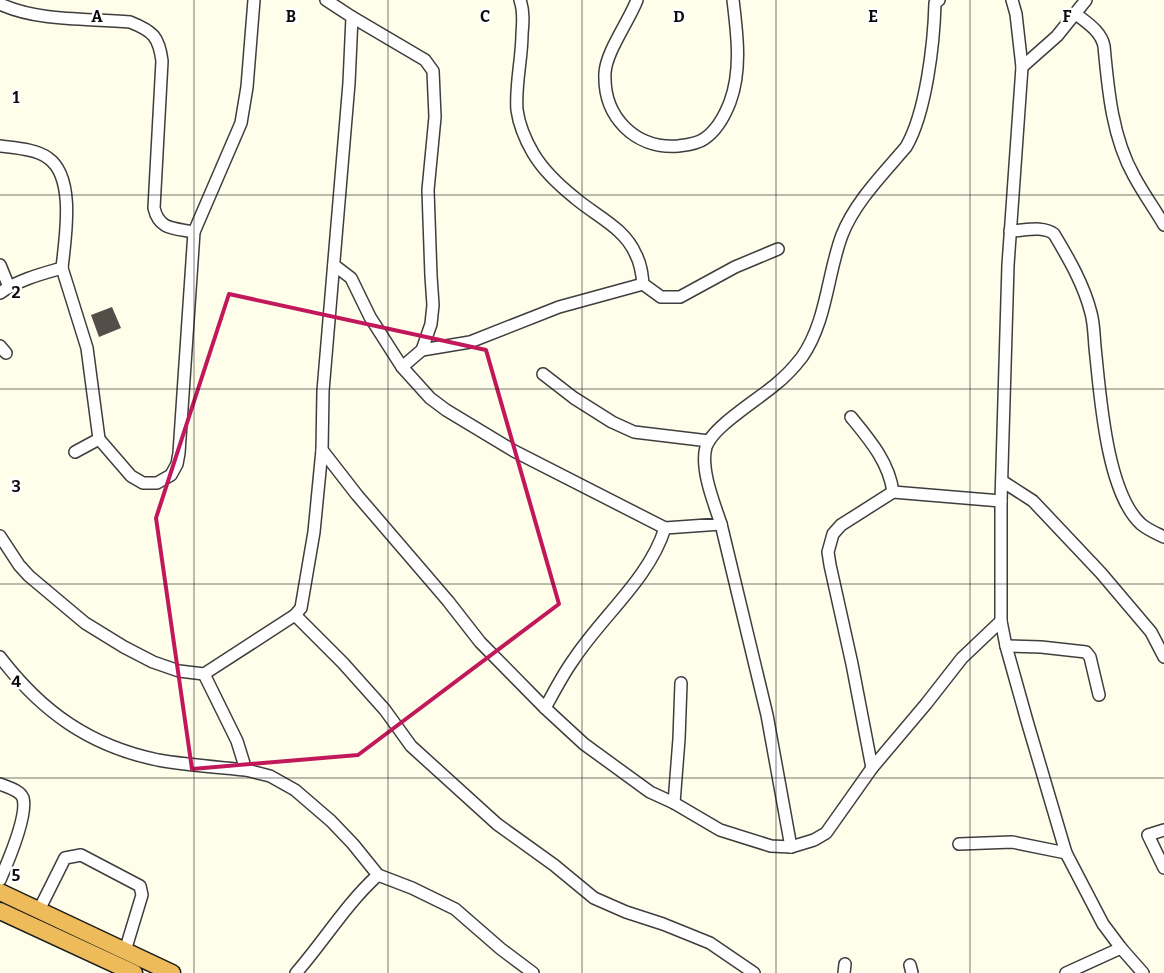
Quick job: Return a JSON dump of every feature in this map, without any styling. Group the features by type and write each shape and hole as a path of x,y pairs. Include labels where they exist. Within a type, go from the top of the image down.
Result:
{"highway":[{"path":"0,892 172,973"},
{"path":"0,911 134,973"}],"lane":[{"path":"0,146 32,152 49,158 60,173 65,186 67,213 62,268 87,348 99,439 131,476 143,483 157,483 171,475 177,464 194,232 241,123 247,87 254,0"},
{"path":"326,0 425,60 432,71 435,117 428,190 430,276 433,305 431,324 422,350 402,367"},
{"path":"520,0 523,20 517,111 525,136 544,168 574,198 623,235 636,254 644,284 661,297 680,297 735,267 778,249"},
{"path":"637,0 608,58 605,71 605,88 614,114 634,135 650,144 666,146 686,145 702,140 712,132 725,113 730,102 736,77 736,32 733,0"},
{"path":"1012,0 1016,14 1022,67 1010,231 1001,502 1001,621 1006,646 1066,853 1103,924 1143,973"},
{"path":"1022,67 1057,36 1086,0"},
{"path":"792,847 766,715 721,524 707,478 705,459 709,441 743,409 777,384 801,358 810,343 824,307 836,255 849,218 912,137 921,110 936,1"},
{"path":"0,4 14,10 33,14 130,22 144,27 154,35 160,46 162,61 154,208 156,219 164,226 194,232"},
{"path":"1076,14 1102,38 1110,102 1124,153 1133,175 1164,225"},
{"path":"0,536 19,565 29,576 85,623 153,662 179,671 204,674 295,615 301,608 314,532 322,450 323,391 349,83 352,16"},
{"path":"1010,231 1042,229 1054,234 1084,289 1092,315 1104,428 1116,479 1124,501 1139,522 1147,529 1164,537"},
{"path":"0,265 4,290 32,277 62,268"},
{"path":"334,265 351,278 370,317 402,367 430,398 463,422 514,451 664,528 721,524"},
{"path":"422,350 470,342 559,308 644,284"},
{"path":"543,374 574,398 612,422 634,432 709,441"},
{"path":"851,417 889,472 893,492"},
{"path":"75,452 99,439"},
{"path":"322,450 357,496 448,601 480,642 545,708 584,744 650,792 674,803 720,830 771,846 792,847 826,834 872,768 962,658 1001,621"},
{"path":"1002,480 1033,501 1101,573 1151,632 1164,657"},
{"path":"872,768 828,552 833,534 841,525 893,492 1001,502"},
{"path":"545,708 574,658 649,563 659,544 664,528"},
{"path":"295,615 343,663 379,703 411,746 497,824 554,865 594,898 702,940 727,954 754,973"},
{"path":"1006,646 1041,647 1088,653 1099,695"},
{"path":"0,657 29,691 50,711 98,740 158,760 246,770 270,776 295,790 354,844 378,875 412,888 455,909 501,949 533,973"},
{"path":"204,674 238,741 246,770"},
{"path":"674,803 681,683"},
{"path":"0,784 18,793 22,798 23,808 18,832 0,880"},
{"path":"1164,830 1148,834 1164,868"},
{"path":"959,844 1012,842 1066,853"},
{"path":"39,910 65,858 81,855 140,886 142,895 124,950"},
{"path":"296,973 315,951 344,910 378,875"},
{"path":"1066,973 1121,948"}],"highlighted area":[{"path":"229,294 486,350 559,604 358,755 192,769 156,518"}],"building":[{"path":"112,307 121,328 99,337 91,315"}]}
